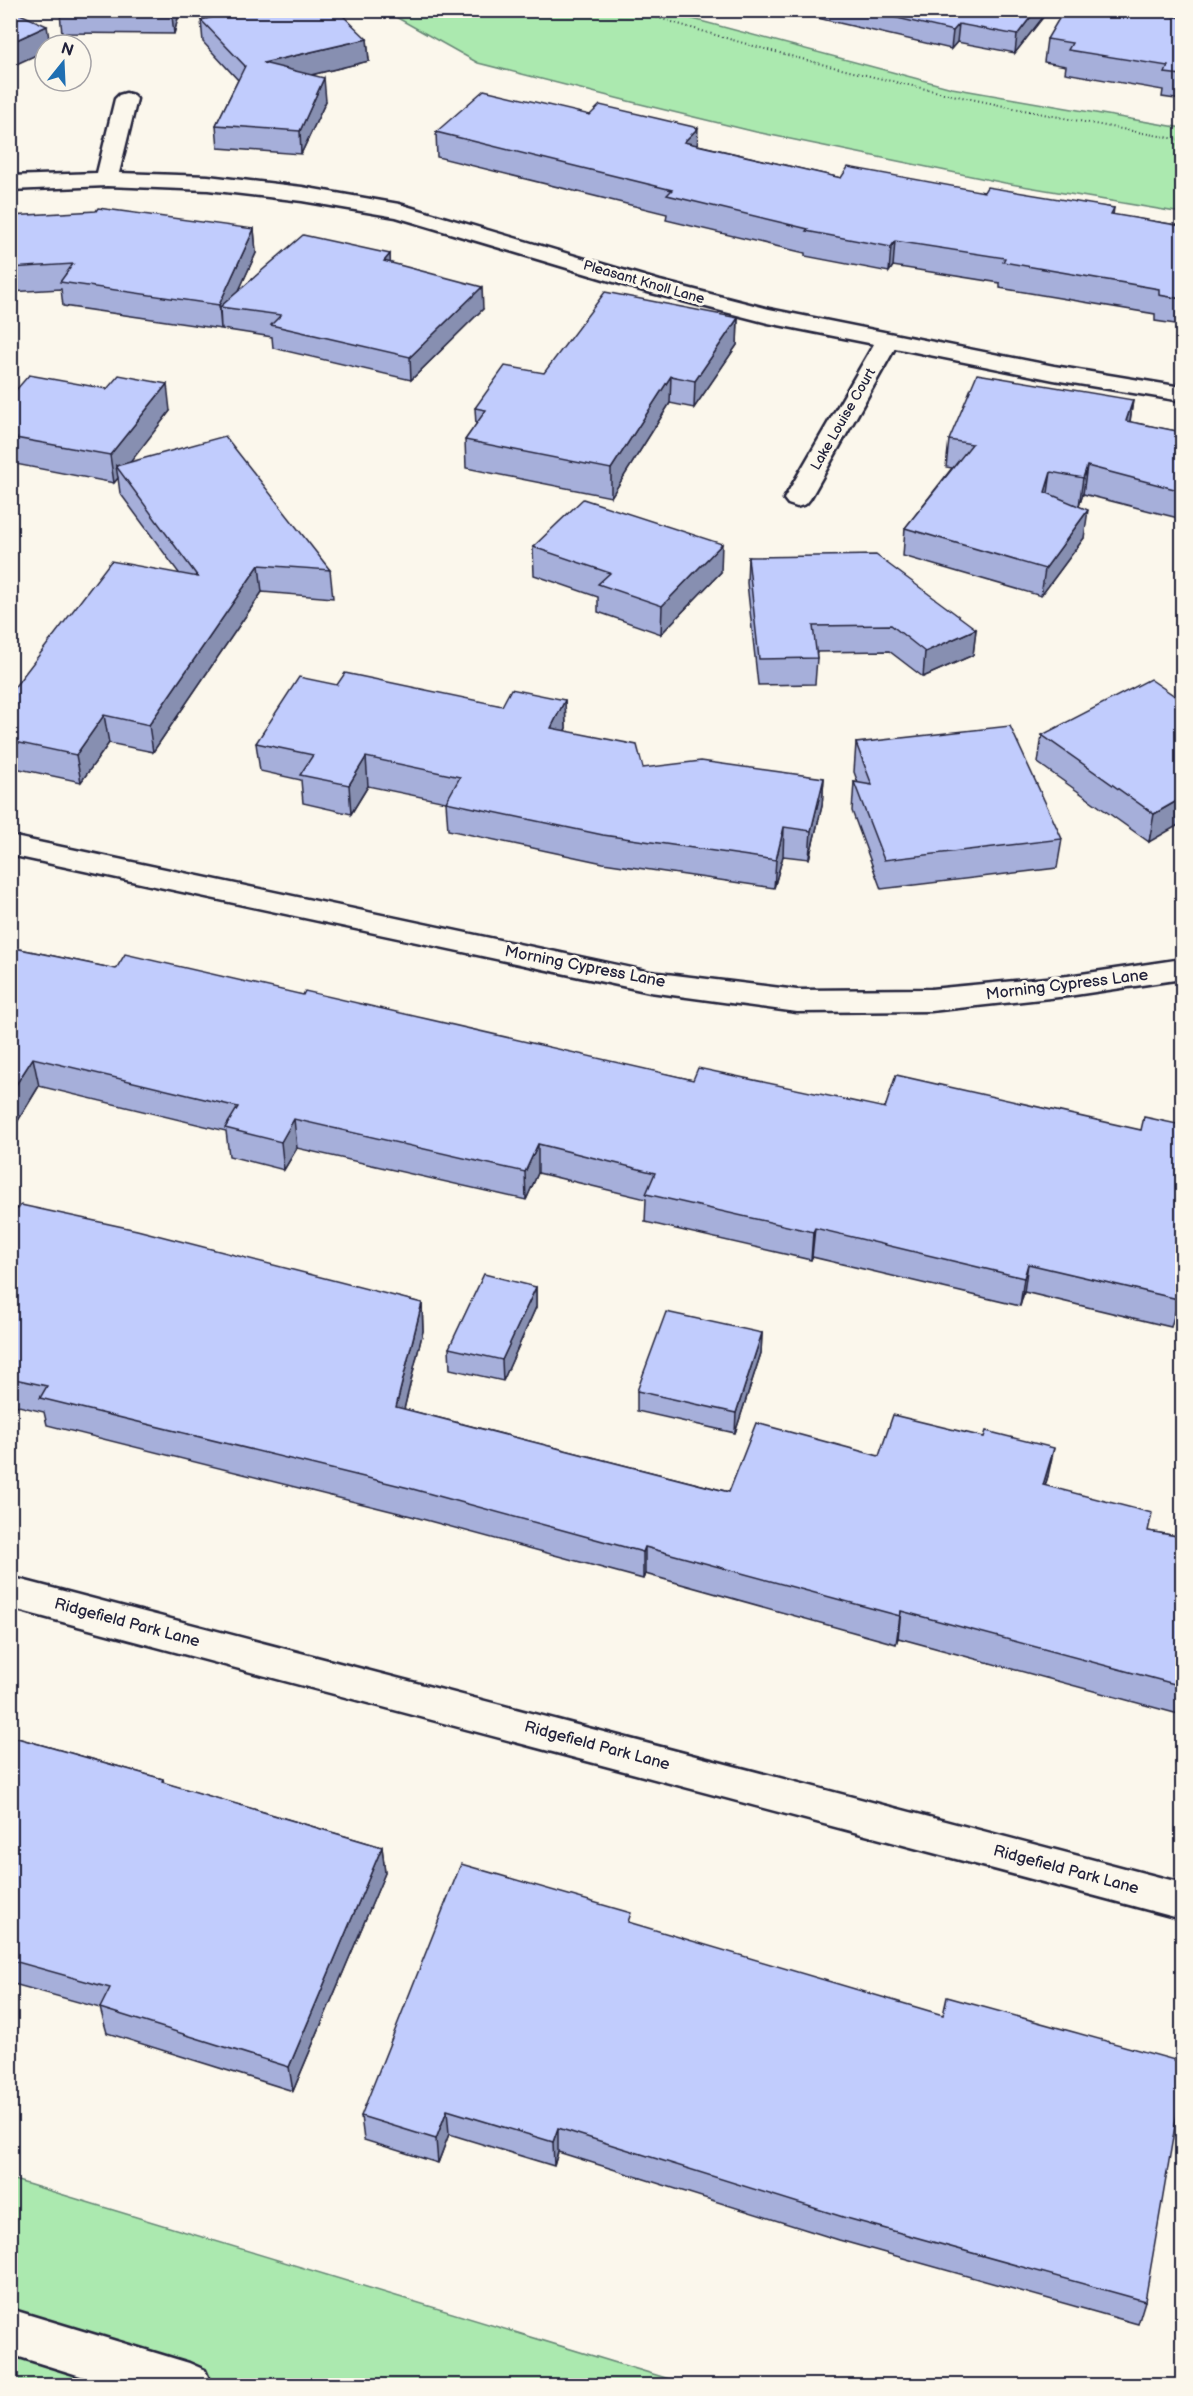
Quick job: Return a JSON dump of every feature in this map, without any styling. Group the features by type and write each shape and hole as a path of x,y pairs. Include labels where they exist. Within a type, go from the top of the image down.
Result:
{"street":[{"path":"107,179 126,99"},
{"name":"Pleasant Knoll Lane","path":"10,183 107,179 208,183 302,194 399,212 652,286 768,316 1054,373 1182,394"},
{"name":"Lake Louise Court","path":"797,499 888,340"},
{"name":"Morning Cypress Lane","path":"10,845 650,982 797,1001 931,1000 1178,977"},
{"name":"Ridgefield Park Lane","path":"10,1592 1182,1901"},
{"path":"10,2331 189,2385"}],"path":[{"path":"634,10 738,44 962,100 1182,140"}],"green space":[{"path":"385,11 663,11 952,88 1182,128 1182,213 1005,183 756,132 478,63"},
{"path":"11,2179 689,2385 11,2385"}],"building":[{"path":"11,10 47,26 10,43"},
{"path":"61,10 173,10 172,16 60,14"},
{"path":"244,10 337,10 367,39 263,63 324,78 300,131 216,125 245,66 201,20"},
{"path":"863,10 1036,10 1017,35 959,24 953,31"},
{"path":"1064,10 1138,10 1182,18 1182,75 1165,73 1168,66 1068,50 1072,43 1047,39"},
{"path":"484,90 590,115 600,105 698,128 684,142 841,178 848,167 984,192 987,187 1114,208 1111,214 1182,226 1182,299 1159,295 1159,289 1003,262 1005,258 895,241 891,247 806,231 808,229 667,195 672,190 436,132"},
{"path":"98,208 254,229 219,305 60,282 73,264 10,268 10,216 96,211"},
{"path":"303,235 390,254 384,261 482,287 410,357 271,325 281,315 220,307"},
{"path":"605,292 738,318 695,381 671,376 611,469 465,440 486,410 475,408 505,366 544,373"},
{"path":"977,374 1133,400 1126,421 1182,432 1182,491 1087,466 1083,478 1051,472 1045,492 1088,510 1045,569 905,528 972,444 949,440"},
{"path":"29,375 107,389 119,375 167,384 110,455 10,437 10,397"},
{"path":"225,436 330,570 259,565 149,725 104,715 76,755 10,741 10,693 111,561 198,577 116,466"},
{"path":"583,499 722,544 662,606 598,584 610,573 533,547"},
{"path":"876,555 976,629 925,652 891,625 813,626 817,658 759,659 748,557"},
{"path":"345,673 502,706 511,689 565,700 551,728 637,745 643,768 701,761 824,778 811,831 784,827 776,860 603,835 446,802 460,777 366,757 349,785 300,775 313,755 256,743 299,677 337,685"},
{"path":"1150,679 1182,701 1182,798 1154,814 1042,735"},
{"path":"1010,726 1062,839 884,860 854,782 872,785 856,743"},
{"path":"10,947 116,969 125,954 303,995 305,991 693,1080 698,1068 885,1108 896,1075 1141,1130 1144,1117 1182,1125 1182,1281 1178,1299 1028,1264 1024,1278 815,1228 813,1232 646,1194 655,1173 538,1144 525,1172 294,1119 281,1142 225,1128 238,1107 33,1058 10,1094"},
{"path":"21,1205 137,1230 422,1303 396,1407 729,1492 756,1423 879,1456 893,1415 984,1437 986,1431 1054,1448 1043,1485 1152,1513 1148,1531 1182,1537 1182,1686 901,1611 900,1616 645,1547 643,1552 409,1488 40,1398 47,1386 10,1378 10,1207 18,1209"},
{"path":"484,1274 536,1287 502,1360 449,1348"},
{"path":"666,1312 762,1333 736,1413 637,1391"},
{"path":"10,1736 163,1779 162,1782 382,1847 289,2067 100,2008 110,1988 10,1960"},
{"path":"461,1864 631,1913 628,1922 943,2015 947,1997 1182,2062 1182,2085 1145,2301 843,2217 558,2128 553,2142 447,2110 436,2139 361,2116"}]}
